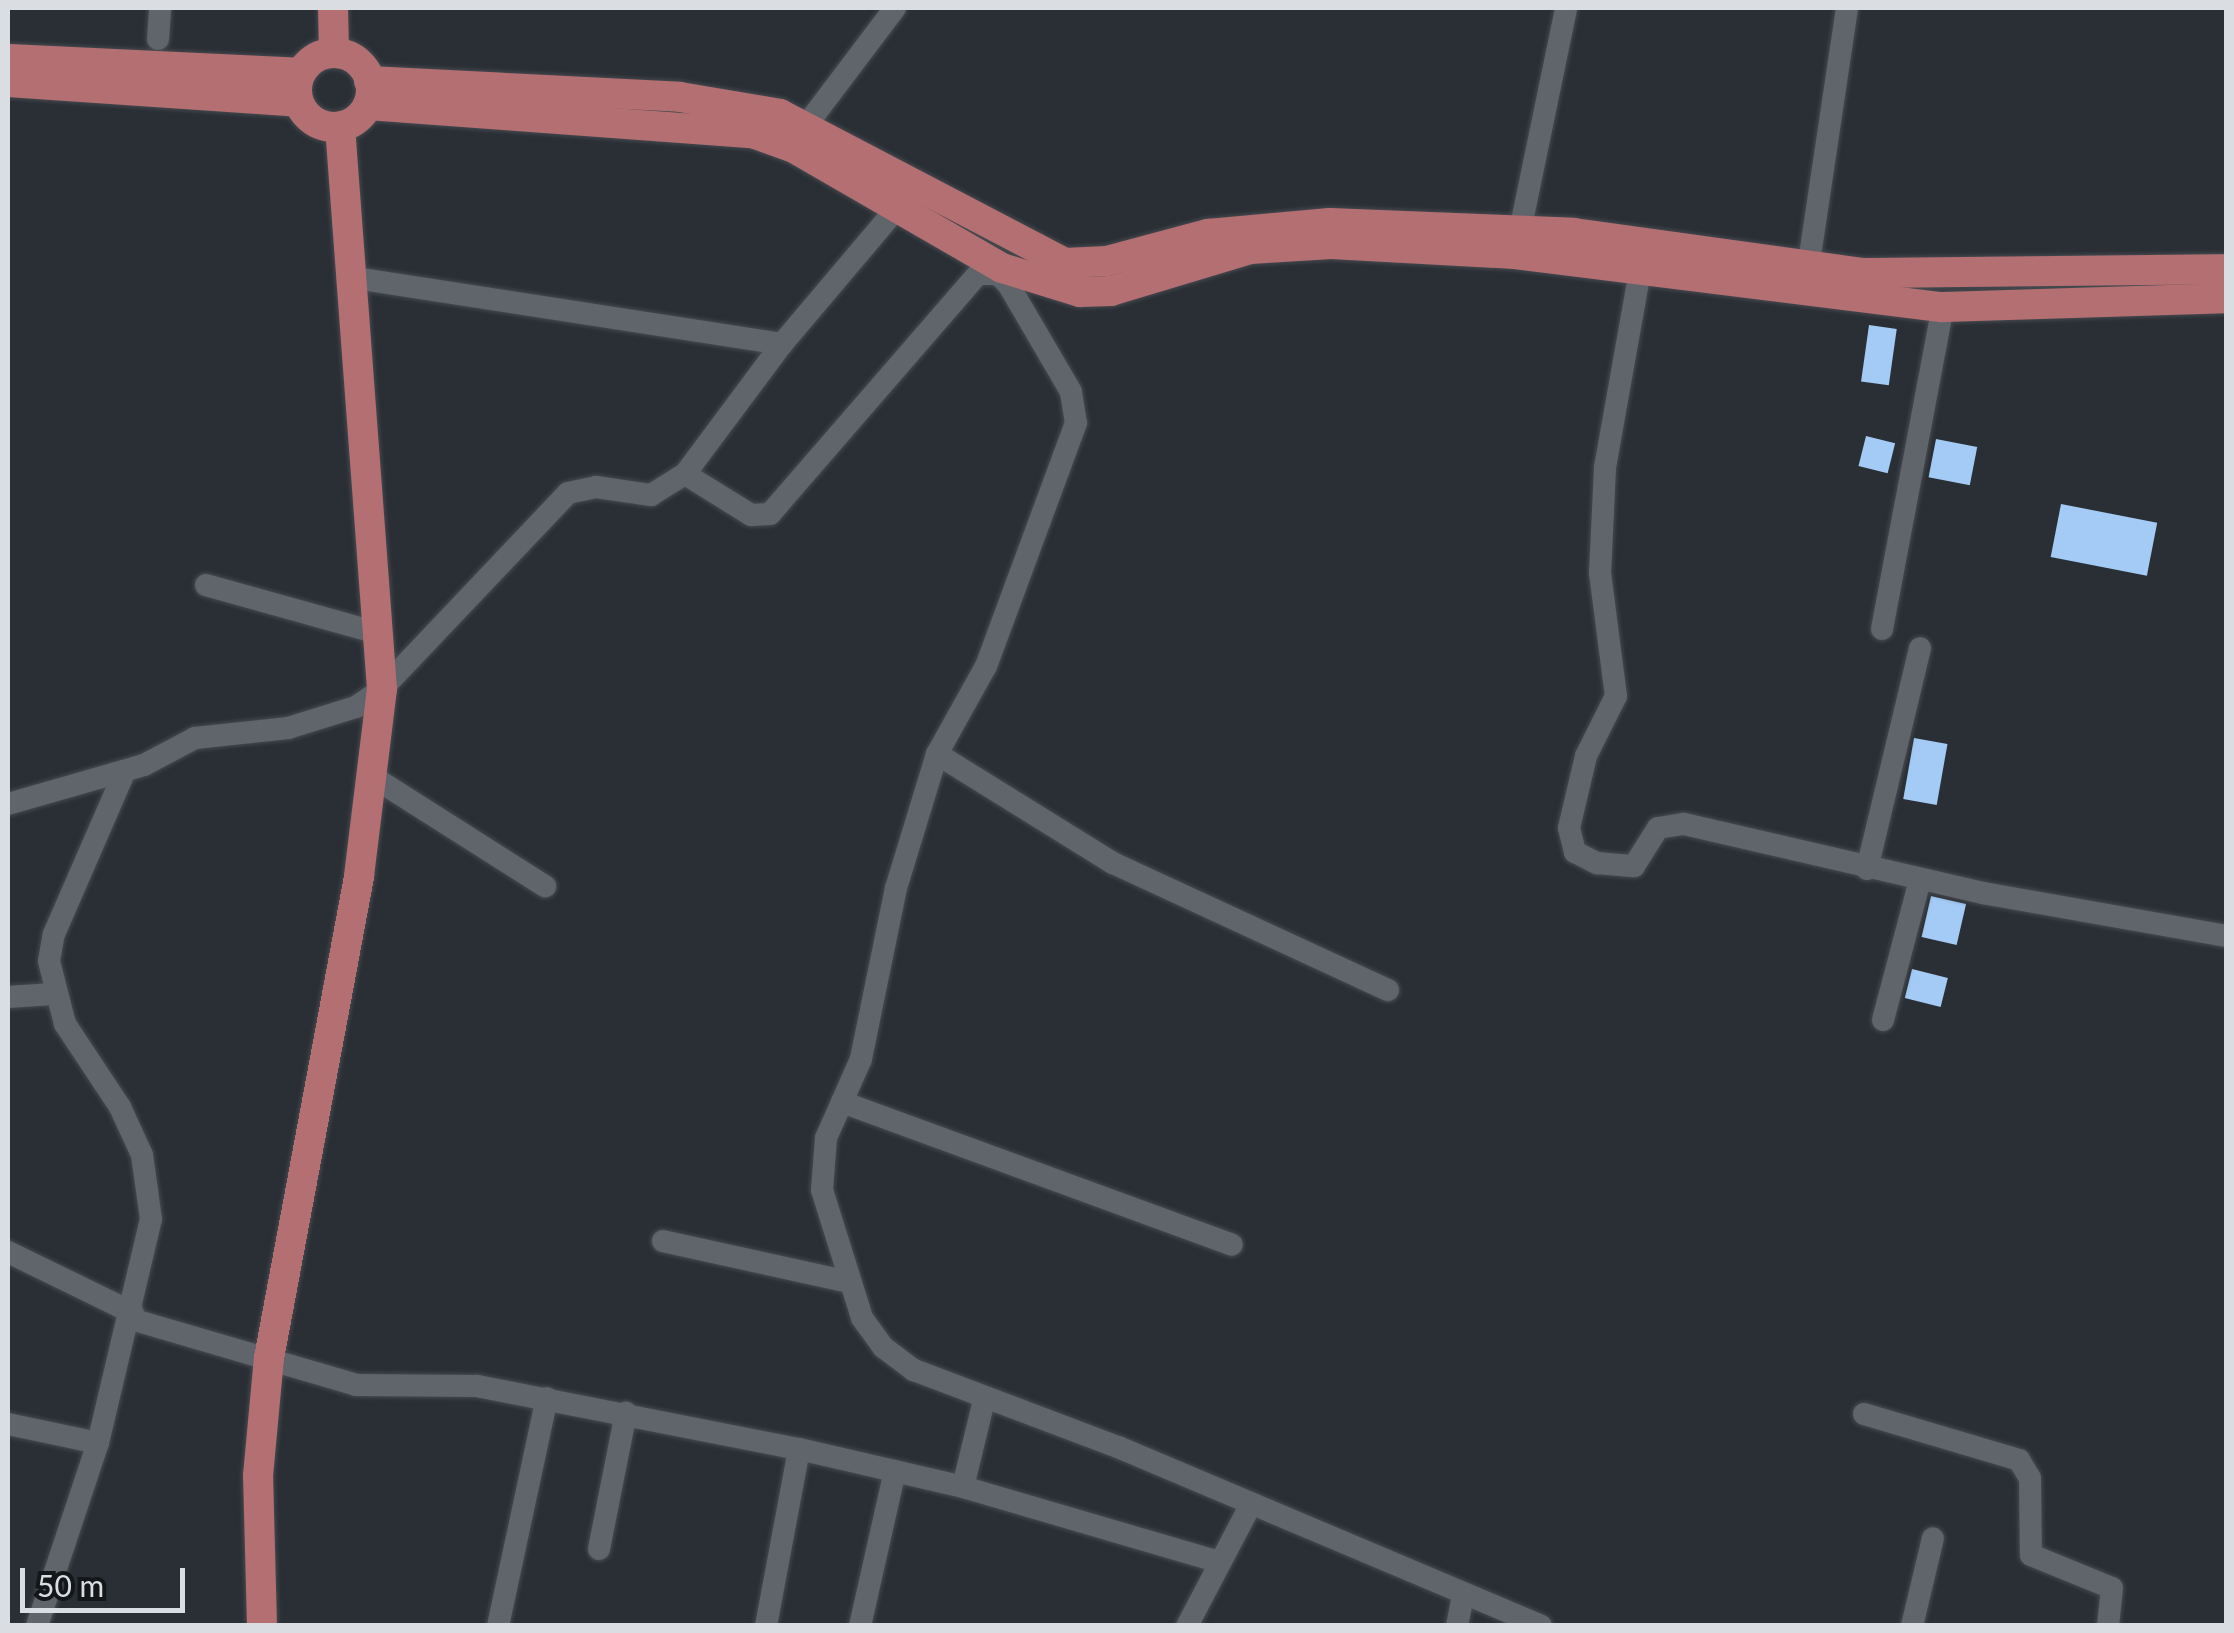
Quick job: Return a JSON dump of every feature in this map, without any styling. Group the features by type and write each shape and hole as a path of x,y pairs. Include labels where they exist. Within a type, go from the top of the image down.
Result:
{"main road":[{"path":"332,8 334,52"},
{"path":"340,127 315,123 299,88 310,61 334,52 360,64 369,93"},
{"path":"8,59 299,88"},
{"path":"8,82 299,88"},
{"path":"369,93 680,97 780,114 1065,263 1107,262 1208,234 1330,223 1520,231 1808,269 2226,269"},
{"path":"262,1626 258,1476 269,1358 373,777 382,690 340,127 369,93"},
{"path":"369,93 752,133 794,148 1002,268 1080,292 1110,291 1284,244 1515,254 1943,307 2226,298"}],"street":[{"path":"158,39 160,8"},
{"path":"805,127 896,8"},
{"path":"1520,231 1566,8"},
{"path":"1808,269 1847,8"},
{"path":"8,804 125,771 195,738 327,721 382,690 568,493 596,487 651,495 685,474 782,344 897,208"},
{"path":"1640,272 1605,468 1600,574 1616,696 1586,756 1570,846 1583,859 1634,866 1658,828 1684,824 1920,880 2226,936"},
{"path":"685,474 751,515 770,514 978,274 998,274 1008,284 1071,392 1076,423 986,666 937,754 896,888 877,1003 820,1168 848,1282 862,1318 897,1360 984,1400 1118,1447 1541,1626"},
{"path":"349,277 782,344"},
{"path":"1882,629 1943,307"},
{"path":"206,586 378,633"},
{"path":"1867,869 1920,648"},
{"path":"937,754 1113,863 1388,990"},
{"path":"37,1626 98,1443 132,1316 151,1190 120,1107 53,994 54,934 125,771"},
{"path":"373,777 545,886"},
{"path":"1883,1020 1920,880"},
{"path":"8,997 53,994"},
{"path":"842,1102 1232,1244"},
{"path":"663,1241 848,1282"},
{"path":"8,1252 132,1316 356,1385 476,1386 626,1413 964,1488 1220,1562"},
{"path":"498,1626 547,1398"},
{"path":"964,1488 984,1400"},
{"path":"599,1548 626,1413"},
{"path":"1864,1414 2019,1460 2030,1478 2031,1555 2112,1588 2108,1626"},
{"path":"8,1424 98,1443"},
{"path":"766,1626 798,1449"},
{"path":"860,1626 896,1471"},
{"path":"1187,1626 1250,1506"},
{"path":"1912,1626 1933,1538"},
{"path":"1457,1626 1463,1596"}],"building":[{"path":"1869,325 1897,329 1889,385 1861,381"},
{"path":"1866,436 1895,443 1888,473 1859,466"},
{"path":"1936,439 1977,447 1970,485 1929,477"},
{"path":"2061,504 2157,523 2147,576 2051,557"},
{"path":"1914,738 1947,744 1937,805 1903,799"},
{"path":"1931,896 1966,904 1957,945 1922,937"},
{"path":"1912,969 1948,978 1941,1007 1905,998"}]}
